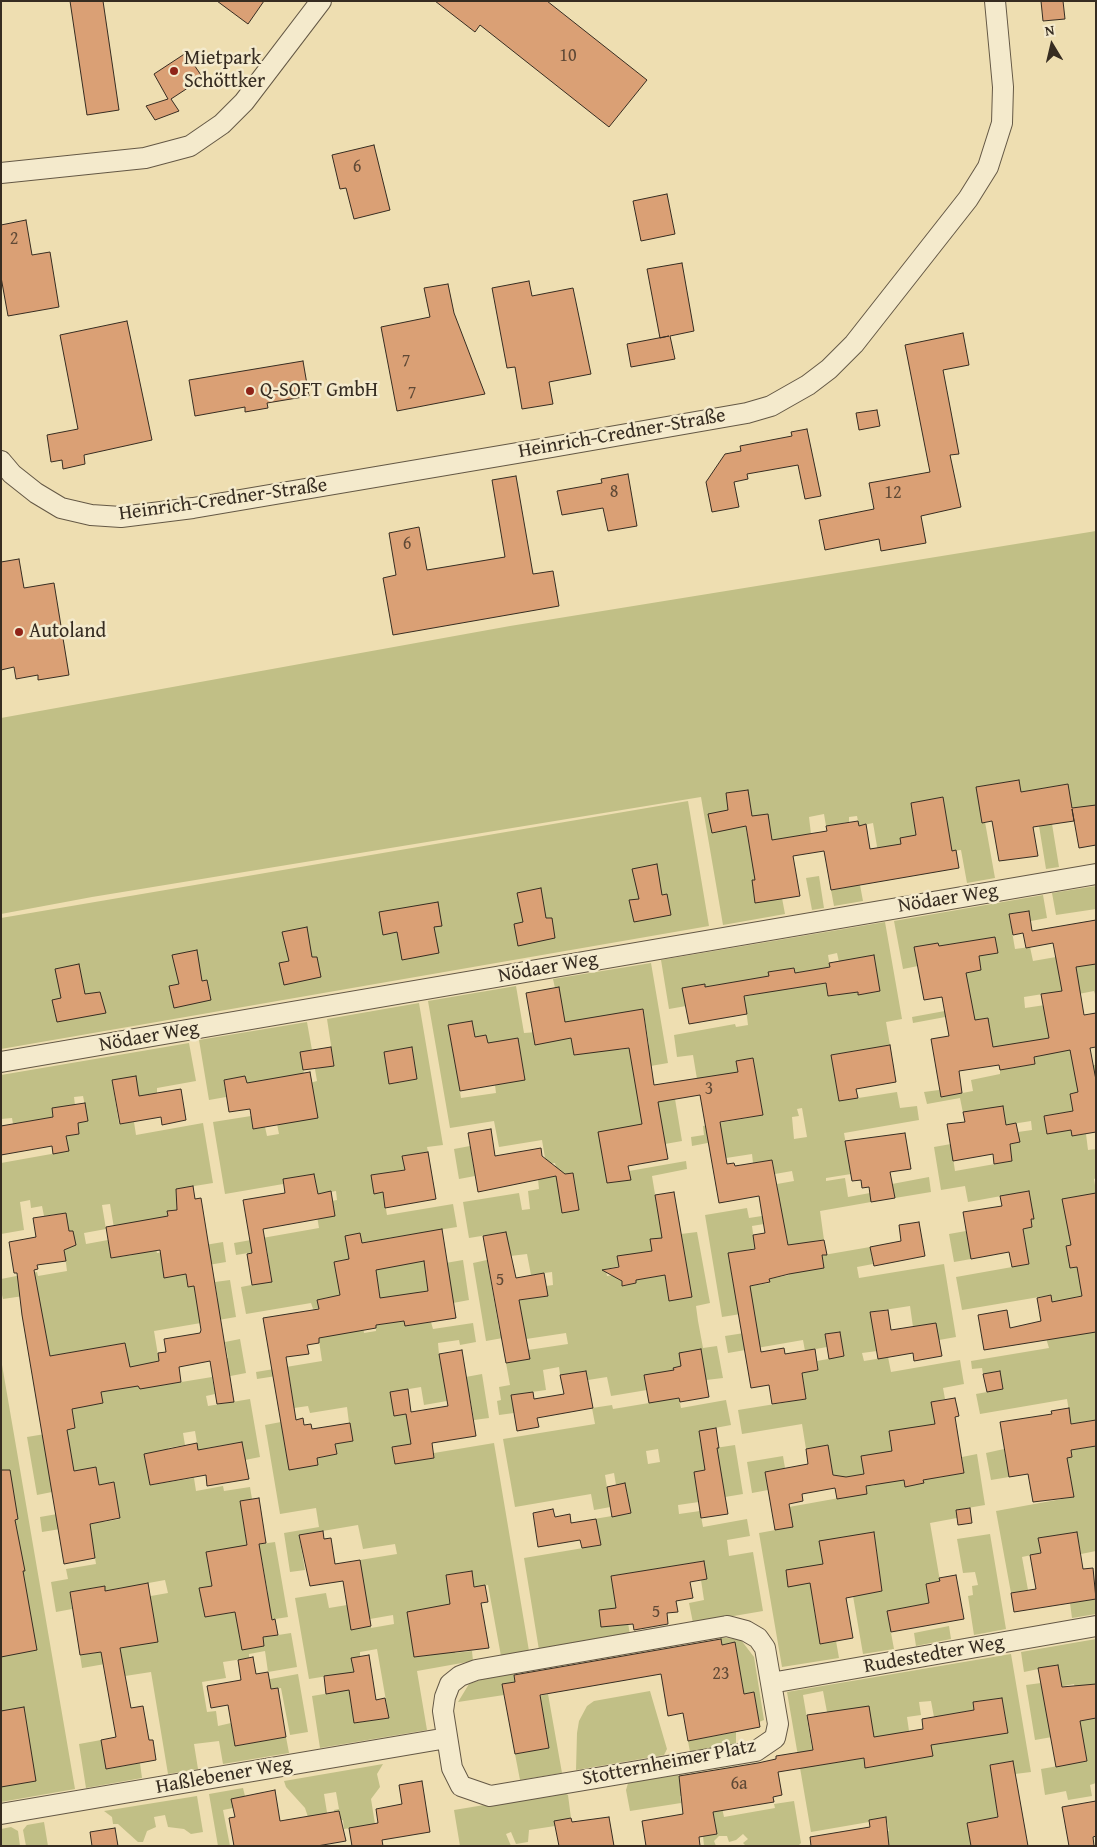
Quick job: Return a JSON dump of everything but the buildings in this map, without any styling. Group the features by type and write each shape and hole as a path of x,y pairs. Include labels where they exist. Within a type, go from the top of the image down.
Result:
{"street":[{"path":"1,173 145,158 190,146 222,124 244,102 321,1"},
{"name":"Heinrich-Credner-Straße","path":"1,461 12,474 36,493 60,508 91,515 121,517 193,508 526,452 771,406 808,385 829,369 854,344 968,199 988,167 1002,123 1003,86 995,1"},
{"name":"Nödaer Weg","path":"1,1062 1096,874"},
{"name":"Stotternheimer Platz","path":"727,1626 746,1631 758,1638 766,1648 771,1683 778,1724 775,1738 756,1751 490,1796 461,1786 452,1768 443,1711 445,1696 450,1684 460,1676 476,1670 727,1626"},
{"name":"Rudestedter Weg","path":"771,1683 1096,1626"},
{"name":"Haßlebener Weg","path":"1,1814 448,1738"}],"shaded area":[{"path":"1096,531 1096,818 1074,822 1067,784 1021,792 1019,780 976,787 982,822 985,822 995,878 967,883 961,850 952,851 943,797 911,803 916,835 879,858 873,823 859,826 857,816 849,817 849,822 826,826 824,814 809,817 811,834 772,840 767,814 744,818 751,855 765,878 752,881 755,903 782,898 785,914 723,925 701,797 92,897 1,914 1,718 510,626","holes":["748,790 751,810 729,814 726,793"]},
{"path":"688,801 709,926 1,1049 1,918"},
{"path":"1052,824 1059,867 1046,869 1039,826"},
{"path":"819,876 824,908 812,910 806,878"},
{"path":"860,885 863,901 834,906 831,890"},
{"path":"1096,886 1096,909 1056,915 1052,893"},
{"path":"1043,895 1047,918 1031,921 1028,911 1009,914 1015,949 1030,947 1033,961 1056,957 1060,980 1073,949 1096,964 1096,997 1094,991 1063,997 1049,1038 993,1048 987,1018 970,1021 956,1015 913,1023 912,1017 972,1006 951,976 981,970 979,956 997,953 995,937 939,946 938,943 915,947 918,966 903,969 894,921","holes":["1043,994 1045,1005 1025,1008 1024,997"]},
{"path":"885,922 902,1019 886,1022 890,1045 831,1055 839,1101 897,1092 900,1108 917,1106 919,1120 844,1133 851,1174 826,1178 826,1181 845,1178 848,1197 870,1193 871,1202 820,1211 824,1240 815,1241 818,1256 870,1247 873,1264 857,1267 859,1278 944,1264 956,1337 939,1340 936,1323 913,1327 910,1306 871,1312 877,1351 862,1353 864,1361 888,1357 891,1372 960,1360 964,1384 943,1388 945,1399 931,1402 956,1440 889,1431 895,1468 861,1456 864,1473 868,1473 871,1486 879,1484 879,1479 903,1475 905,1487 923,1483 922,1473 935,1470 936,1478 964,1473 962,1457 977,1454 985,1505 956,1510 957,1518 930,1523 940,1581 926,1584 929,1603 887,1611 894,1649 863,1654 853,1596 882,1591 874,1532 819,1542 828,1594 812,1597 820,1644 836,1641 839,1658 782,1667 759,1533 792,1527 789,1507 867,1493 864,1474 834,1479 828,1445 806,1449 802,1424 742,1434 738,1410 806,1399 802,1373 818,1370 817,1361 844,1356 840,1332 825,1334 827,1347 805,1351 803,1340 728,1353 725,1336 757,1331 753,1312 722,1317 705,1215 747,1208 749,1218 781,1213 777,1184 794,1181 792,1171 775,1174 772,1160 753,1163 752,1154 726,1158 723,1140 692,1146 691,1137 704,1135 703,1126 763,1115 753,1058 736,1061 739,1076 720,1075 697,1079 693,1055 677,1057 674,1035 735,1024 736,1027 748,1025 746,1009 737,998 767,992 764,977 705,987 704,984 683,988 686,1006 669,1009 661,960","holes":["837,953 839,962 874,955 880,991 858,995 855,978 838,995 828,996 826,983 772,991 769,972 794,968 795,973 830,967 828,955","802,1108 807,1137 794,1139 792,1117 799,1116 797,1109","770,1223 772,1232 785,1230 788,1243 779,1245 789,1275 769,1279 770,1283 734,1288 728,1254 755,1248 752,1226"]},
{"path":"651,963 668,1063 633,1069 636,1088 675,1099 682,1141 665,1144 662,1128 602,1155 608,1183 630,1180 629,1171 686,1161 687,1169 652,1176 657,1206 659,1217 678,1214 681,1234 697,1232 710,1303 696,1306 698,1321 703,1348 717,1346 723,1378 706,1380 701,1349 681,1366 673,1368 675,1376 644,1376 647,1390 611,1396 607,1377 588,1380 586,1371 560,1375 559,1367 543,1370 546,1390 511,1395 514,1413 499,1415 497,1401 501,1400 499,1387 510,1385 506,1363 529,1359 528,1350 568,1344 566,1333 526,1339 525,1334 486,1341 473,1263 487,1260 500,1334 524,1329 519,1300 547,1296 546,1286 553,1285 552,1272 531,1275 527,1254 510,1256 506,1232 469,1238 463,1202 519,1193 522,1210 530,1209 528,1191 539,1189 538,1179 557,1173 555,1163 546,1164 542,1140 499,1147 494,1121 450,1128 428,1001 516,986 524,1033 537,1032 555,988 553,979","holes":["643,1009 649,1045 619,1050 618,1047 574,1055 569,1022","472,1021 475,1037 486,1035 488,1043 518,1038 525,1079 495,1085 496,1093 461,1098 449,1025","573,1173 579,1210 562,1213 558,1175","681,1234 692,1297 669,1301 665,1275 636,1280 636,1283 623,1286 620,1274 607,1276 606,1269 654,1258 651,1240"]},
{"path":"419,1003 443,1145 427,1147 428,1152 402,1156 405,1170 371,1175 374,1193 383,1192 387,1215 453,1204 457,1227 389,1238 394,1266 427,1259 428,1266 463,1260 469,1300 453,1303 428,1291 400,1296 405,1326 431,1322 433,1329 473,1323 476,1342 460,1345 459,1340 438,1343 439,1354 444,1381 482,1374 489,1418 474,1420 470,1397 424,1405 421,1387 391,1392 394,1416 412,1413 411,1444 392,1447 395,1464 434,1458 434,1453 494,1443 529,1651 501,1656 488,1585 474,1587 471,1571 446,1575 452,1610 448,1611 455,1653 472,1651 473,1661 417,1671 427,1730 320,1748 312,1696 342,1691 340,1674 309,1679 295,1598 326,1593 329,1608 347,1605 360,1560 397,1554 395,1544 363,1549 358,1525 299,1535 305,1570 290,1572 284,1533 319,1527 316,1508 280,1514 265,1425 281,1422 289,1470 317,1458 337,1454 335,1444 353,1441 347,1407 310,1413 308,1406 294,1408 289,1374 257,1379 256,1372 322,1361 318,1334 331,1308 329,1297 317,1300 319,1308 313,1309 311,1303 246,1314 241,1287 272,1281 267,1250 236,1255 234,1243 319,1228 315,1204 337,1200 336,1191 318,1194 314,1174 289,1178 289,1183 225,1194 213,1122 251,1116 253,1129 265,1127 267,1136 279,1134 276,1119 284,1077 247,1083 245,1076 224,1080 226,1097 209,1100 199,1040 307,1022 312,1050 300,1053 306,1084 317,1081 315,1069 334,1065 327,1019","holes":["412,1047 417,1079 390,1084 384,1052","363,1257 377,1279 379,1293 371,1294 376,1306 401,1321 376,1325 376,1331 364,1333 362,1318 337,1277 334,1262","423,1609 431,1655 414,1657 411,1637 416,1636 411,1611","393,1615 394,1624 371,1628 370,1619","377,1649 389,1718 354,1723 351,1704 354,1673 352,1658 360,1657 360,1652"]},
{"path":"189,1043 196,1081 157,1088 157,1093 139,1096 112,1080 119,1124 134,1122 136,1135 203,1123 213,1183 176,1189 177,1210 167,1212 168,1220 114,1228 110,1204 102,1205 106,1229 84,1233 86,1244 108,1240 111,1258 132,1255 155,1245 157,1253 223,1242 226,1262 185,1269 188,1287 194,1286 197,1304 218,1301 215,1282 230,1280 236,1317 154,1331 163,1385 212,1377 215,1394 206,1396 208,1406 250,1399 260,1457 245,1460 242,1442 207,1448 191,1460 188,1445 197,1443 195,1431 183,1433 185,1445 168,1448 170,1464 152,1453 144,1454 150,1485 194,1478 196,1491 223,1486 224,1491 250,1487 252,1499 240,1501 247,1546 275,1542 288,1617 238,1625 240,1641 291,1633 297,1667 268,1672 265,1651 249,1654 249,1658 223,1662 226,1678 202,1682 207,1712 216,1711 218,1726 231,1723 235,1746 286,1737 289,1753 223,1764 219,1741 194,1744 198,1769 168,1774 151,1672 125,1676 122,1661 82,1668 80,1655 95,1653 128,1600 125,1587 105,1591 104,1586 70,1592 72,1609 56,1612 51,1582 68,1579 66,1569 96,1564 93,1546 85,1525 42,1532 40,1517 80,1510 101,1513 103,1522 120,1519 114,1482 99,1485 96,1467 50,1475 52,1492 37,1495 27,1437 75,1429 71,1403 80,1407 103,1403 100,1383 128,1358 125,1343 50,1356 37,1294 3,1299 1,1279 37,1272 38,1276 67,1271 64,1247 75,1245 73,1231 69,1231 66,1213 44,1216 42,1206 31,1208 30,1200 20,1202 24,1230 1,1234 1,1163 68,1151 66,1136 79,1134 78,1123 88,1121 83,1096 74,1097 75,1105 52,1108 53,1117 13,1124 12,1118 1,1119 1,1075","holes":["222,1549 262,1560 268,1594 228,1599 230,1613 205,1617 199,1588 212,1586 206,1552","165,1580 168,1593 145,1597 143,1584"]},
{"path":"1069,1044 1093,1065 1096,1065 1096,1089 1070,1094 1073,1111 1044,1116 1047,1134 1071,1130 1073,1136 1086,1134 1088,1150 1096,1149 1096,1178 1094,1179 1096,1191 1096,1263 1082,1296 1075,1297 1081,1334 1096,1332 1096,1420 1071,1424 1067,1399 980,1414 976,1394 1003,1389 1000,1371 983,1374 982,1368 972,1369 971,1361 1049,1348 1039,1315 1054,1312 1051,1295 962,1310 956,1277 1029,1264 1023,1229 1032,1227 1031,1219 1033,1219 1029,1191 968,1202 965,1186 941,1190 934,1147 951,1144 955,1171 1012,1161 1011,1152 993,1154 992,1152 1003,1145 1019,1142 1018,1132 1032,1130 1031,1121 1006,1125 1003,1106 963,1113 960,1098 927,1104 924,1092 939,1090 941,1097 973,1091 971,1080 1000,1074 1000,1070 1035,1064 1034,1057 1044,1055 1043,1049"},
{"path":"470,1146 475,1176 459,1179 454,1149"},
{"path":"929,1177 931,1192 895,1198 892,1184"},
{"path":"966,1231 971,1259 954,1262 949,1234"},
{"path":"240,1339 246,1373 215,1379 212,1360 228,1358 225,1342"},
{"path":"1,1359 75,1789 1,1802"},
{"path":"679,1398 681,1408 726,1400 731,1425 699,1431 702,1450 735,1445 743,1494 725,1497 720,1468 694,1472 699,1502 678,1505 679,1514 700,1511 703,1527 747,1519 750,1536 727,1540 729,1556 753,1552 763,1611 693,1623 689,1603 704,1600 701,1580 707,1579 704,1561 611,1576 613,1587 622,1586 630,1635 539,1650 524,1558 601,1545 599,1534 588,1520 630,1513 628,1496 625,1484 616,1485 614,1473 605,1475 609,1499 616,1506 594,1510 591,1494 515,1507 503,1439 595,1424 592,1408 612,1405 613,1409","holes":["658,1449 660,1462 648,1464 646,1451"]},
{"path":"1096,1446 1096,1551 1081,1554 1077,1532 1038,1538 1041,1553 1022,1557 1028,1590 1011,1593 996,1511 1073,1497 1069,1473 1047,1461 1072,1457 1071,1450"},
{"path":"1004,1449 1009,1477 991,1480 986,1453"},
{"path":"783,1456 785,1468 765,1472 768,1490 752,1493 747,1462"},
{"path":"990,1534 1006,1629 974,1635 968,1596 973,1595 972,1586 978,1585 975,1572 963,1573 957,1539"},
{"path":"1096,1599 1096,1614 1072,1618 1070,1603"},
{"path":"949,1626 951,1639 916,1646 914,1633"},
{"path":"720,1637 741,1640 754,1657 764,1720 759,1722 754,1692 744,1694 735,1643 722,1645"},
{"path":"1096,1639 1096,1684 1075,1687 1074,1684 1043,1690 1096,1718 1096,1783 1090,1785 1092,1796 1068,1800 1066,1791 1045,1795 1041,1769 1087,1761 1085,1749 1075,1750 1069,1734 1035,1740 1026,1685 1041,1683 1042,1686 1061,1682 1058,1665 1024,1672 1021,1652"},
{"path":"1011,1654 1031,1772 1015,1774 1013,1761 990,1765 998,1817 967,1823 971,1846 873,1846 872,1835 889,1831 886,1817 869,1820 869,1822 811,1832 787,1692","holes":["823,1691 827,1712 830,1712 831,1718 874,1737 907,1760 866,1768 864,1758 815,1766 803,1695","1002,1698 1008,1732 940,1744 937,1727 909,1731 907,1717 921,1715 919,1702 931,1701 934,1717 974,1710 973,1702"]},
{"path":"514,1673 515,1682 502,1684 504,1695 458,1702 469,1684 489,1677"},
{"path":"298,1674 308,1732 290,1735 281,1688 267,1690 265,1680"},
{"path":"650,1691 667,1749 664,1755 576,1770 579,1721 587,1706 594,1701"},
{"path":"548,1694 562,1773 520,1780 515,1754 549,1748 540,1696"},
{"path":"736,1732 736,1744 690,1752 688,1741"},
{"path":"101,1740 107,1769 140,1763 142,1778 86,1788 79,1744"},
{"path":"383,1764 377,1774 380,1787 371,1799 375,1824 344,1829 343,1820 336,1821 334,1810 339,1809 336,1792 324,1794 330,1831 308,1817 305,1808 286,1787 284,1781"},
{"path":"678,1772 680,1786 687,1795 680,1796 681,1803 630,1811 626,1790 629,1780"},
{"path":"243,1788 245,1796 232,1799 233,1808 223,1810 230,1846 218,1846 209,1794"},
{"path":"563,1792 568,1795 571,1818 555,1826 529,1830 528,1842 516,1844 511,1832 506,1834 511,1846 460,1846 454,1810"},
{"path":"197,1796 203,1832 191,1834 184,1829 168,1827 165,1815 154,1817 156,1827 147,1831 143,1842 138,1842 118,1824 113,1824 112,1817 104,1811"},
{"path":"794,1801 801,1843 799,1845 746,1846 743,1843 748,1839 743,1834 736,1840 729,1842 727,1836 719,1836 714,1841 716,1846 704,1846 703,1836 717,1834 712,1805 721,1803 724,1817 775,1808 774,1804"},
{"path":"44,1822 48,1846 26,1846 23,1830 27,1825"},
{"path":"11,1827 18,1831 20,1846 1,1846 1,1829"}],"place":[{"name":"Mietpark Schöttker","path":"174,71"},
{"name":"Q-SOFT GmbH","path":"250,391"},
{"name":"Autoland","path":"19,632"}]}
